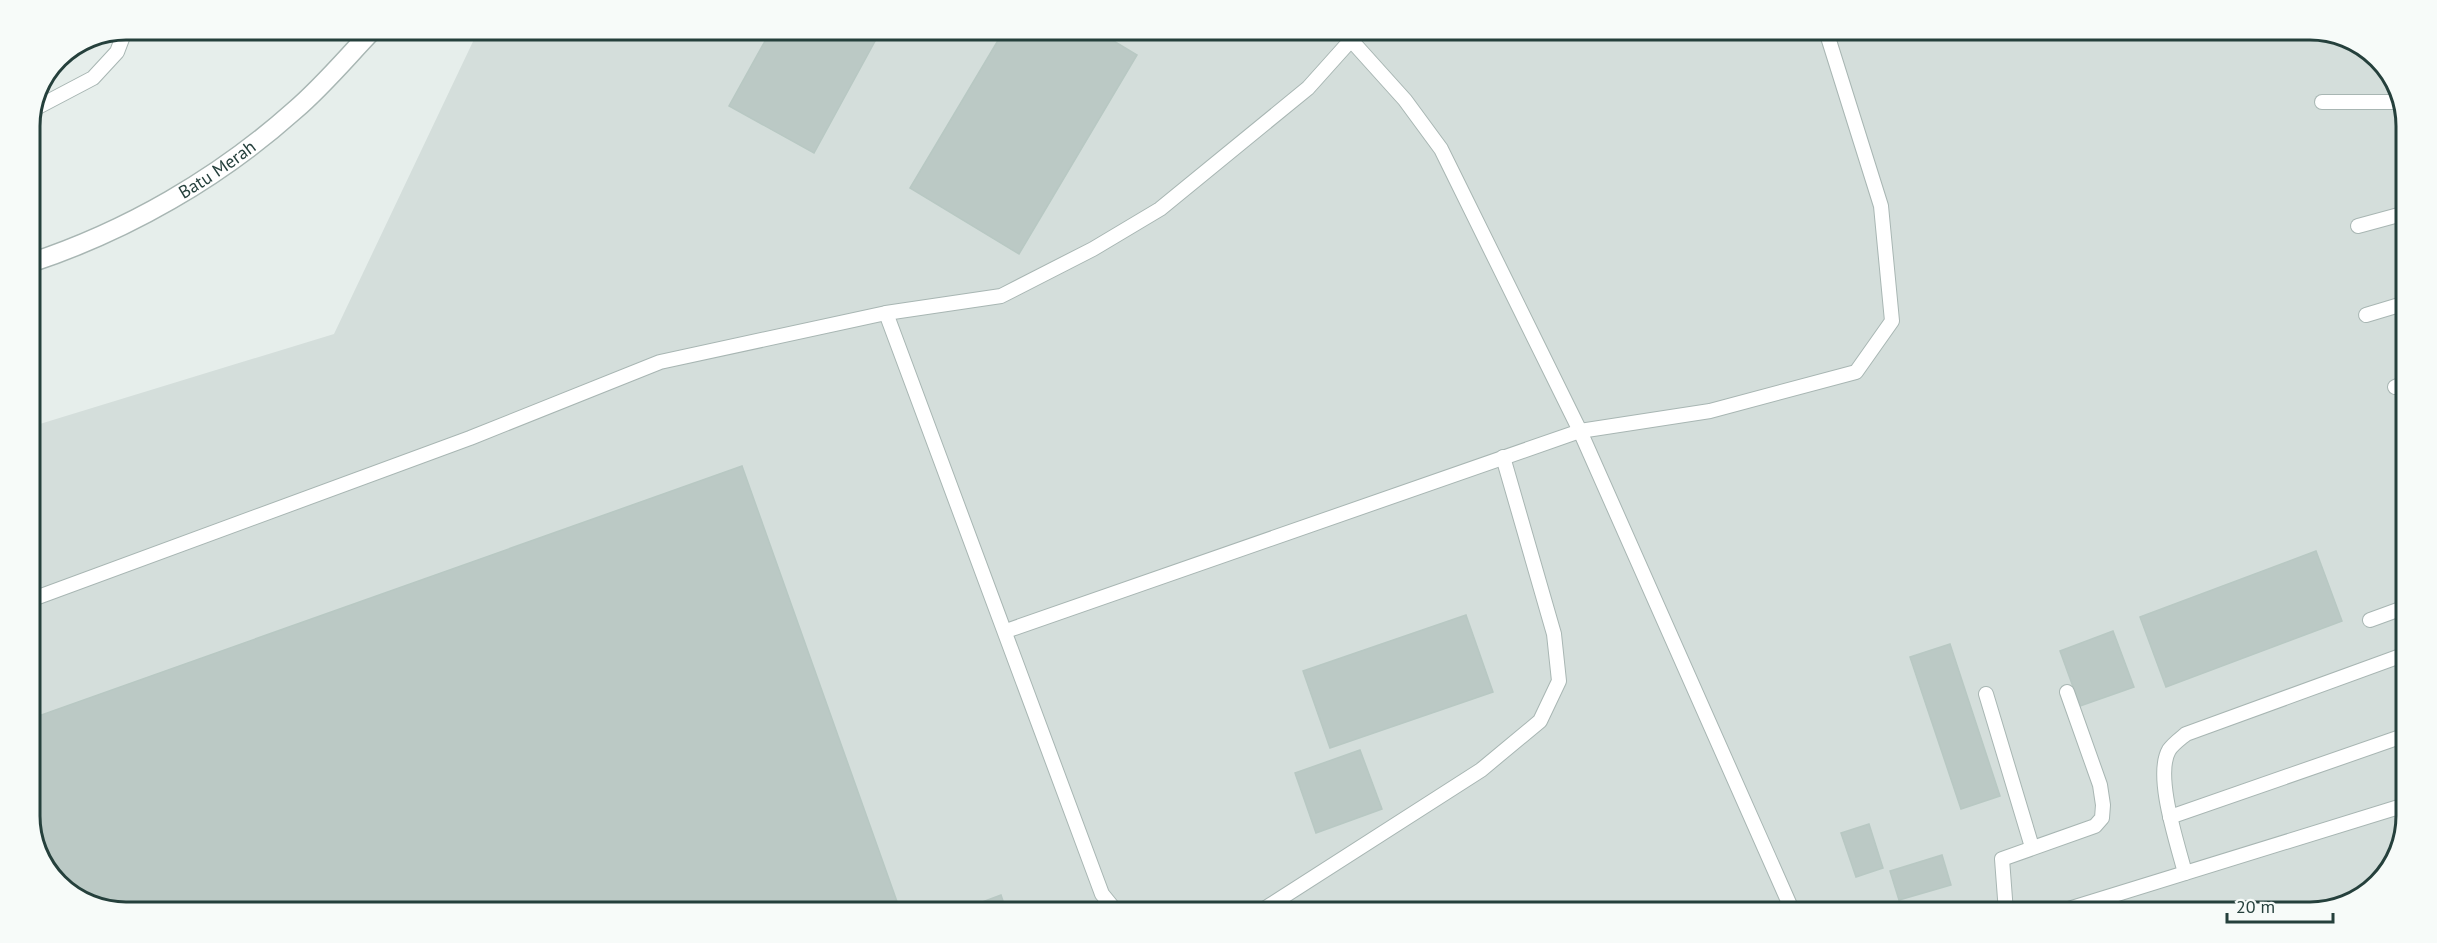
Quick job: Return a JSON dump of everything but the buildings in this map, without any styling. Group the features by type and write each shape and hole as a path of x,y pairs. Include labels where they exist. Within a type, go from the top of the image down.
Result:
{"street":[{"name":"Batu Merah","path":"40,259 147,213 234,160 297,109 363,40"}],"lane":[{"path":"41,596 470,438 660,362 886,313 1001,296 1093,249 1160,209 1308,88 1346,40"},
{"path":"1351,40 1405,100 1441,149 1580,430 1789,902"},
{"path":"1006,630 1580,430 1710,411 1856,372 1892,321 1881,206 1829,40"},
{"path":"44,104 93,78 117,52 121,41"},
{"path":"2322,102 2393,102"},
{"path":"2358,226 2396,216"},
{"path":"2366,315 2396,306"},
{"path":"886,313 1006,630 1102,894 1108,902"},
{"path":"1274,902 1481,770 1539,721 1559,681 1554,633 1503,457"},
{"path":"2370,620 2396,611"},
{"path":"2186,873 2170,817 2165,773 2169,751 2186,735 2396,658"},
{"path":"2005,902 2002,859 2095,826 2102,818 2100,785 2067,692"},
{"path":"1986,694 2032,847"},
{"path":"2170,817 2396,738"},
{"path":"2092,902 2396,808"}],"shaded area":[{"path":"474,40 2310,40 2327,42 2348,49 2363,58 2379,74 2394,104 2396,121 2395,833 2382,864 2363,885 2338,898 2310,902 127,902 99,898 74,885 58,869 43,839 41,822 40,424 334,334"}]}
